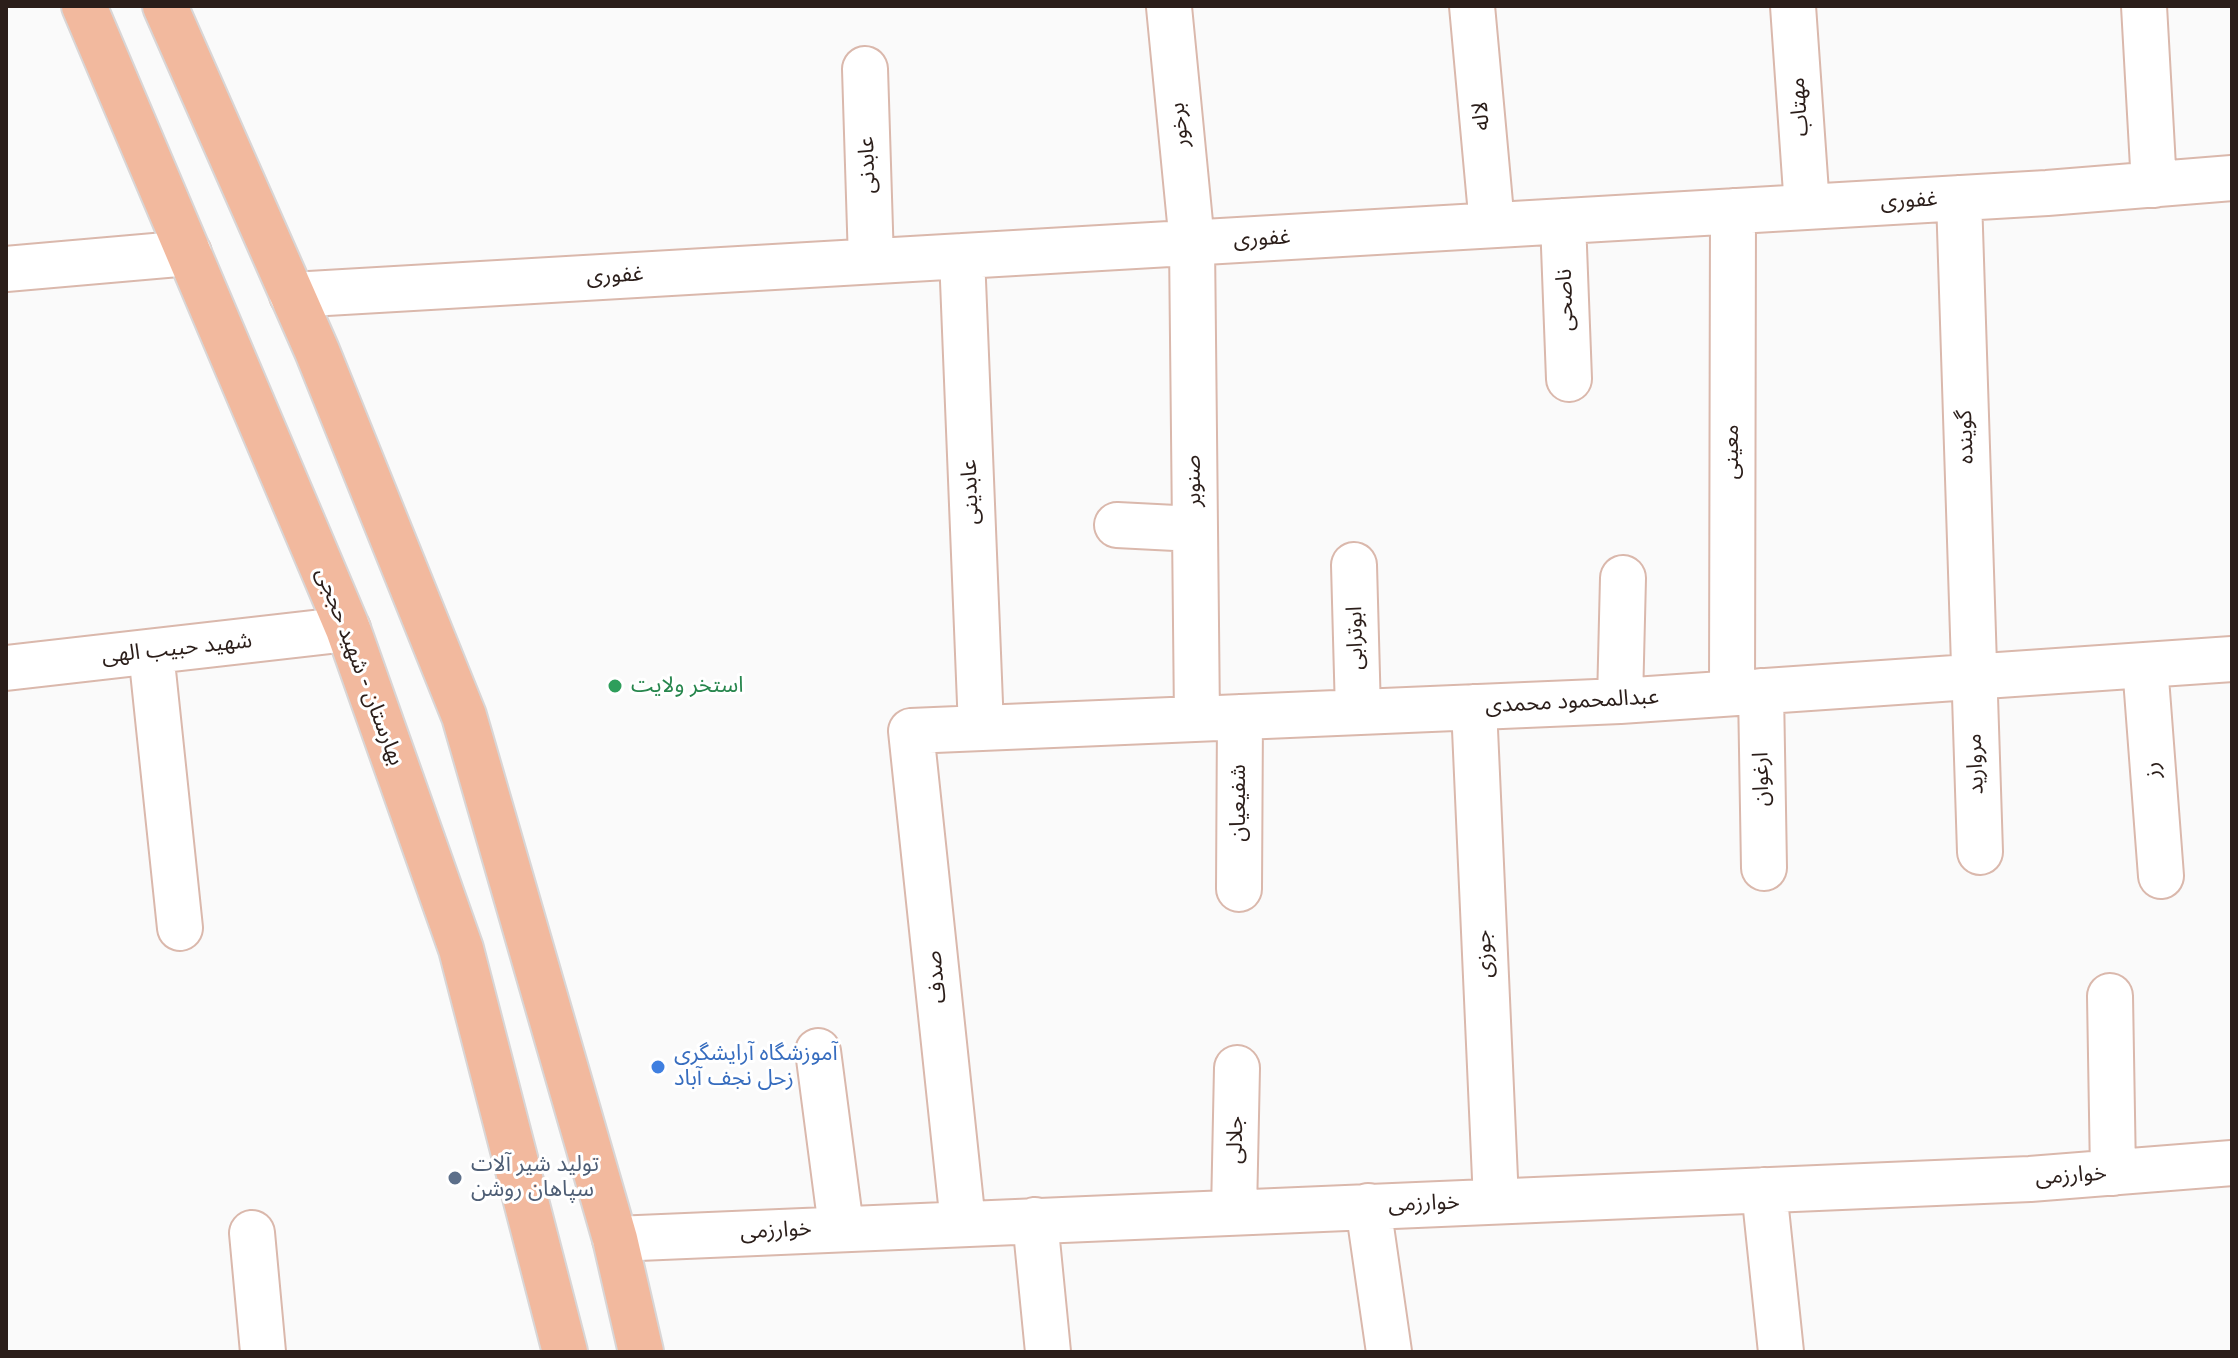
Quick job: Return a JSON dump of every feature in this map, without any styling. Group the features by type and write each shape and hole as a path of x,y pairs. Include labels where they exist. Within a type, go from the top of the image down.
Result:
{"main road":[{"name":"بهارستان - شهید حججی","path":"84,6 348,629 461,949 565,1352"},
{"path":"165,6 292,295 464,716 615,1239 641,1352"}],"street":[{"name":"لاله","path":"1472,6 1492,225"},
{"name":"مهتاب","path":"1793,6 1807,207"},
{"path":"2144,6 2154,185"},
{"name":"برخور","path":"1169,7 1192,243"},
{"name":"عابدنی","path":"865,69 871,261"},
{"name":"غفوری","path":"292,295 1959,198 2232,178"},
{"name":"گوینده","path":"1959,198 1973,676"},
{"name":"معینی","path":"1733,211 1746,692"},
{"name":"ناصحی","path":"1563,221 1569,379"},
{"name":"صنوبر","path":"1192,243 1195,529 1218,718"},
{"path":"6,269 189,253"},
{"name":"عابدینی","path":"962,256 981,728"},
{"path":"1117,525 1195,529"},
{"name":"ابوترابی","path":"1354,565 1358,712"},
{"path":"1620,701 1623,578"},
{"name":"شهید حبیب الهی","path":"6,668 348,629"},
{"path":"151,652 180,928"},
{"name":"عبدالمحمود محمدی","path":"911,731 1620,701 2232,659"},
{"name":"رز","path":"2145,665 2161,876"},
{"name":"مروارید","path":"1973,676 1980,852"},
{"name":"ارغوان","path":"1746,692 1764,868"},
{"name":"جوزی","path":"1474,707 1496,1201"},
{"name":"شفیعیان","path":"1218,718 1239,889"},
{"name":"صدف","path":"911,731 963,1223"},
{"path":"2110,996 2113,1173"},
{"path":"818,1051 841,1227"},
{"name":"جلالی","path":"1234,1212 1237,1068"},
{"name":"خوارزمی","path":"615,1239 1764,1190 2113,1173 2232,1163"},
{"path":"1764,1190 1781,1352"},
{"path":"1368,1206 1389,1352"},
{"path":"1035,1220 1048,1352"},
{"path":"252,1233 263,1352"}],"place":[{"name":"استخر ولایت","path":"615,686"},
{"name":"آموزشگاه آرایشگری زحل نجف آباد","path":"658,1067"},
{"name":"تولید شیر آلات سپاهان روشن","path":"455,1178"}]}
